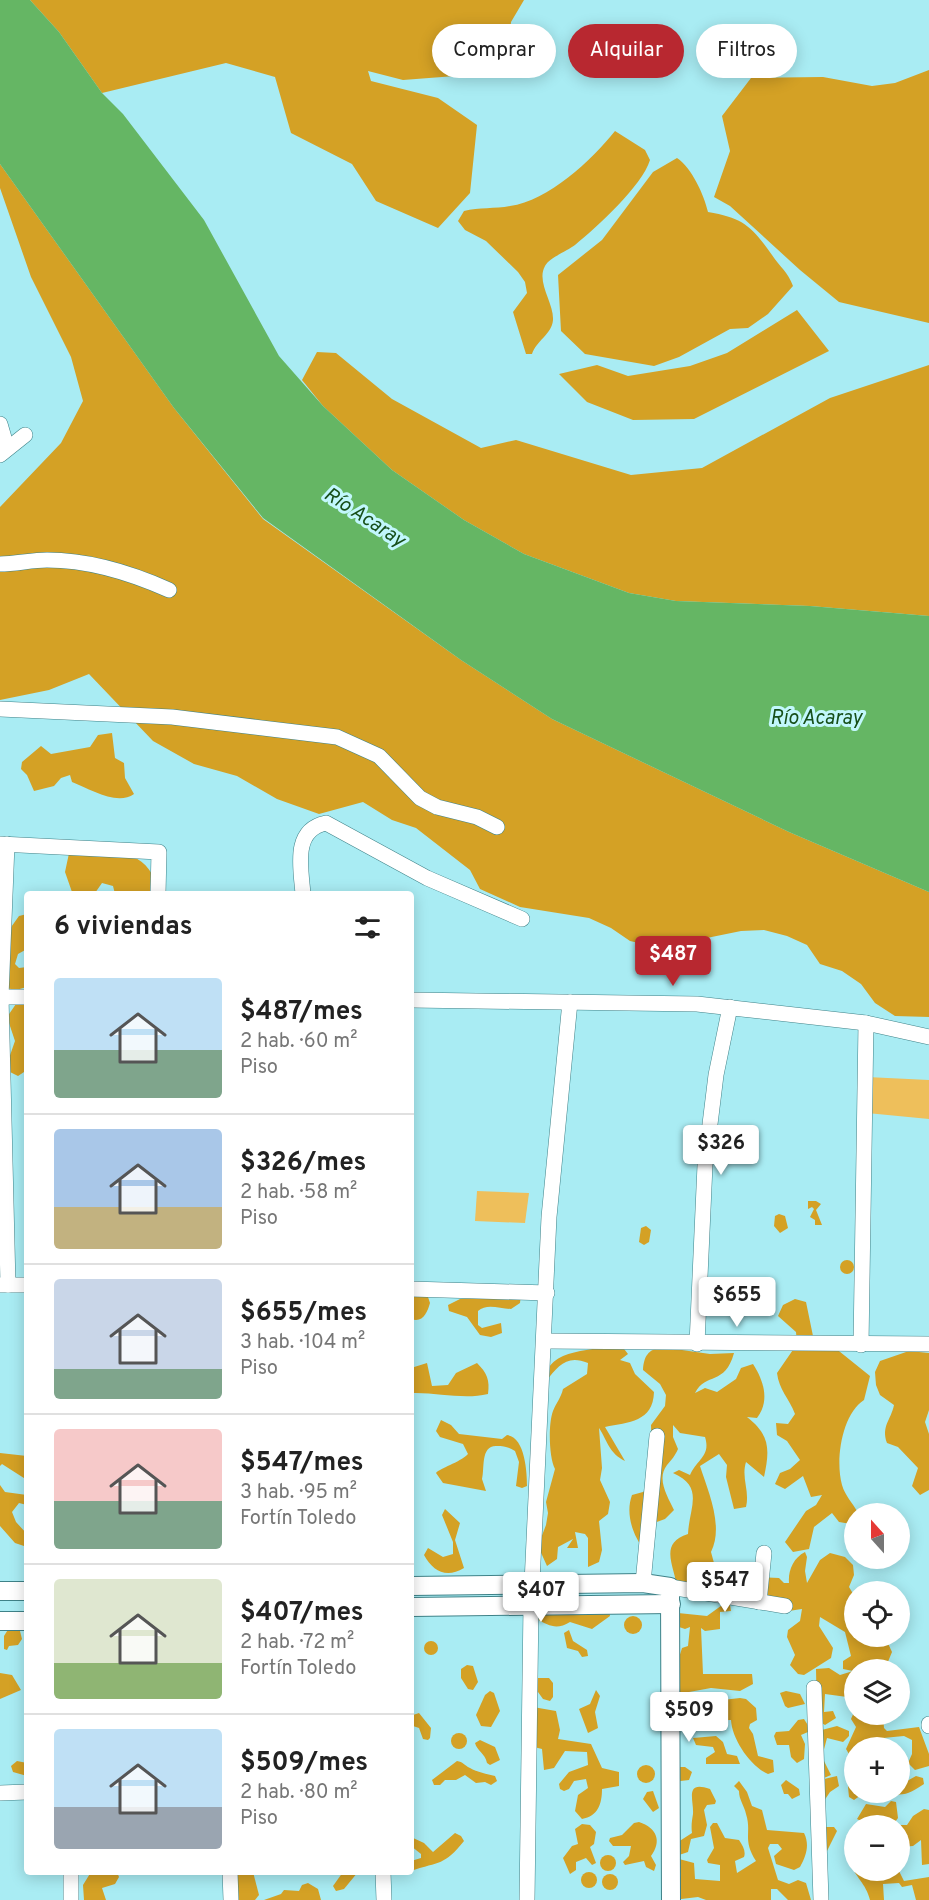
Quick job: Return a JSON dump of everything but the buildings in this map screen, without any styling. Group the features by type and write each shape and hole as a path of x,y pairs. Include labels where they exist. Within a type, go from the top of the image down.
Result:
{"street":[{"path":"0,424 3,452"},
{"path":"3,452 25,435"},
{"path":"0,564 45,560 76,562 105,568 169,590"},
{"path":"0,709 172,717 337,737 379,756 420,798 437,807 477,817 497,827"},
{"path":"303,891 302,840 311,829 326,823 427,878 522,919"},
{"path":"24,1285 4,1285 1,997 4,844 159,852 158,891"},
{"path":"1,997 24,997"},
{"path":"414,1000 729,1007 866,1023 929,1037"},
{"path":"527,1900 531,1605 549,1216 570,1002"},
{"path":"698,1344 705,1165 716,1075 729,1007"},
{"path":"861,1345 866,1023"},
{"path":"414,1289 547,1293"},
{"path":"545,1341 698,1344 929,1344"},
{"path":"643,1583 657,1436"},
{"path":"759,1602 764,1553"},
{"path":"414,1586 643,1583 670,1596"},
{"path":"0,1591 24,1591"},
{"path":"670,1596 671,1900"},
{"path":"414,1606 531,1605 670,1596 785,1606"},
{"path":"0,1621 24,1621"},
{"path":"814,1688 821,1900"},
{"path":"0,1793 24,1792"},
{"path":"71,1875 71,1900"},
{"path":"230,1875 231,1900"},
{"path":"383,1875 384,1900"}],"shaded area":[{"path":"30,0 524,0 511,24 432,24 432,78 403,80 368,71 371,81 438,98 477,125 470,193 438,228 376,201 352,164 291,133 275,77 226,63 102,93 59,32"},
{"path":"929,70 929,323 839,302 730,206 714,197 730,151 722,116 751,78 823,77 872,86 895,83"},
{"path":"615,131 645,150 650,160 638,182 618,206 575,245 554,257 545,266 543,279 553,313 552,325 532,354 526,354 513,312 527,293 525,282 518,272 486,241 465,230 458,221 464,211 524,203 554,188 582,166"},
{"path":"677,158 688,168 697,182 708,212 730,217 746,225 759,237 793,286 768,314 748,328 730,329 679,357 654,366 585,354 561,331 558,275 602,240 653,172"},
{"path":"0,164 174,408 263,519 461,660 552,719 789,832 929,892 929,1017 895,1016 875,1003 861,984 842,971 820,964 807,945 787,936 764,930 741,931 652,946 630,941 611,928 589,918 520,907 480,889 470,870 416,828 392,820 363,802 319,814 277,799 237,776 194,764 153,741 89,674 49,690 0,700 0,507 61,443 83,401 71,357 31,277 0,188"},
{"path":"797,310 829,351 694,419 633,420 587,402 559,374 597,365 628,376 690,366 727,353"},
{"path":"317,352 336,353 392,399 481,448 516,440 631,475 702,468 830,398 929,365 929,616 810,606 676,601 629,593 524,554 464,520 392,470 323,406 302,380"},
{"path":"112,733 115,758 124,763 125,778 134,794 127,797 112,797 95,792 72,782 70,775 61,778 54,786 34,791 27,775 21,769 22,762 41,746 51,754 90,747 98,735"},
{"path":"71,844 116,850 146,865 152,874 150,891 114,891 113,886 102,883 96,891 72,891 65,872"},
{"path":"24,915 24,951 18,954 15,964 19,968 24,967 24,988 16,990 6,988 9,930 19,916"},
{"path":"24,1003 24,1072 18,1076 10,1072 8,1061 15,1041 7,1017 16,1004"},
{"path":"867,1077 929,1080 929,1119 867,1113"},
{"path":"477,1191 529,1193 525,1223 475,1221"},
{"path":"808,1201 821,1204 816,1210 822,1225 815,1225 815,1220 810,1217 814,1209 812,1207 808,1209"},
{"path":"779,1214 785,1216 788,1228 780,1233 774,1226 775,1216"},
{"path":"646,1226 651,1230 649,1242 644,1245 639,1242 641,1228"},
{"path":"844,1260 850,1260 854,1267 850,1274 844,1274 840,1270 840,1264"},
{"path":"414,1288 426,1291 430,1303 426,1314 419,1320 415,1320"},
{"path":"521,1294 520,1303 511,1309 489,1307 478,1311 478,1325 482,1328 501,1323 502,1333 491,1337 480,1335 467,1317 449,1311 448,1305 460,1299"},
{"path":"795,1299 806,1302 813,1336 824,1339 870,1376 864,1400 850,1416 842,1438 840,1475 845,1493 852,1503 844,1503 844,1523 839,1522 832,1513 814,1527 809,1549 793,1552 785,1542 806,1511 816,1505 822,1495 811,1497 803,1476 785,1489 775,1484 780,1473 790,1469 800,1460 787,1441 777,1435 776,1423 788,1424 795,1414 777,1373 797,1344 796,1332 778,1316 783,1305"},
{"path":"621,1345 628,1354 620,1360 630,1363 635,1374 654,1392 653,1402 644,1415 638,1419 605,1427 625,1461 612,1451 599,1428 602,1468 600,1480 610,1502 608,1514 599,1521 602,1550 599,1562 588,1567 588,1538 585,1534 575,1532 578,1548 567,1548 573,1539 558,1547 557,1559 547,1566 538,1546 546,1525 548,1513 546,1502 555,1469 550,1449 551,1417 563,1389 587,1374 588,1363 574,1360 564,1363 546,1381 548,1370 554,1362 574,1352"},
{"path":"661,1347 710,1354 734,1353 726,1370 704,1383 695,1393 705,1388 717,1392 736,1379 741,1368 753,1364 764,1391 763,1405 757,1418 747,1417 760,1430 766,1443 767,1458 764,1477 746,1462 744,1474 746,1507 734,1509 726,1477 727,1465 719,1454 700,1466 715,1520 715,1542 711,1552 714,1563 699,1586 677,1590 670,1557 671,1550 679,1538 688,1534 693,1499 689,1485 673,1473 679,1470 690,1475 705,1453 705,1437 680,1433 673,1425 673,1437 678,1449 664,1470 663,1482 674,1510 665,1519 654,1523 645,1551 634,1532 629,1510 632,1495 643,1492 653,1485 651,1425 665,1406 666,1395 660,1384 643,1370 648,1354"},
{"path":"909,1351 929,1353 929,1410 925,1422 929,1434 929,1490 920,1495 912,1486 918,1468 898,1447 887,1443 885,1432 894,1405 880,1395 875,1372 880,1361"},
{"path":"427,1363 432,1386 448,1385 456,1373 477,1363 487,1377 488,1394 460,1396 414,1393 414,1367"},
{"path":"441,1420 451,1425 459,1434 502,1439 507,1435 513,1437 518,1442 524,1456 527,1486 522,1488 516,1486 519,1462 515,1451 500,1446 488,1449 484,1458 482,1479 486,1491 443,1483 436,1473 468,1454 463,1444 440,1437 436,1431"},
{"path":"0,1453 24,1456 24,1478 2,1464 0,1466"},
{"path":"0,1485 5,1492 24,1495 24,1504 19,1503 12,1512 16,1522 24,1531 24,1546 15,1543 0,1526"},
{"path":"445,1509 460,1523 455,1540 464,1568 451,1573 436,1569 424,1555 428,1548 443,1557 453,1554 453,1542 442,1515"},
{"path":"805,1552 807,1583 820,1560 830,1553 844,1557 844,1569 853,1569 854,1575 852,1581 844,1581 844,1631 820,1617 819,1626 833,1648 831,1658 804,1675 798,1674 790,1665 795,1655 787,1637 788,1630 800,1621 802,1609 774,1611 769,1609 753,1581 757,1577 779,1578 784,1583 789,1583 789,1574 797,1558"},
{"path":"725,1603 730,1605 731,1611 720,1612 720,1629 705,1631 701,1628 703,1674 752,1674 753,1684 740,1691 711,1688 689,1692 675,1708 678,1661 682,1648 688,1646 690,1627 685,1629 679,1627 678,1613 707,1616"},
{"path":"536,1607 609,1609 610,1616 592,1629 570,1622 561,1626 553,1626 537,1619"},
{"path":"629,1616 637,1616 642,1621 640,1632 629,1634 624,1629 624,1621"},
{"path":"9,1628 20,1631 22,1639 18,1645 9,1646 7,1650 4,1649 4,1636"},
{"path":"569,1630 573,1641 587,1650 588,1656 582,1657 578,1651 567,1648 564,1633"},
{"path":"428,1641 434,1641 438,1648 434,1655 428,1655 424,1651 424,1645"},
{"path":"849,1647 890,1647 892,1652 889,1659 846,1659 851,1656"},
{"path":"467,1665 473,1666 478,1682 473,1690 468,1689 461,1678 461,1669"},
{"path":"829,1668 840,1675 844,1674 844,1697 825,1694 824,1712 833,1711 836,1718 825,1725 817,1720 816,1669"},
{"path":"0,1673 12,1675 21,1690 0,1699"},
{"path":"549,1678 553,1683 553,1697 550,1701 543,1699 538,1692 535,1694 534,1679"},
{"path":"596,1690 600,1696 595,1712 598,1728 588,1733 579,1709 590,1704"},
{"path":"490,1691 494,1693 500,1711 491,1727 481,1726 476,1715 485,1695"},
{"path":"786,1691 800,1694 805,1704 788,1708 785,1706 780,1693"},
{"path":"746,1699 756,1708 757,1720 750,1724 749,1728 753,1734 758,1756 773,1760 774,1772 768,1774 761,1770 743,1751 731,1720 700,1721 695,1715 696,1709 714,1701"},
{"path":"533,1707 556,1711 560,1730 558,1739 591,1744 602,1768 619,1772 619,1786 602,1789 598,1808 592,1815 582,1819 575,1811 578,1795 588,1788 586,1779 574,1781 569,1789 564,1791 560,1789 559,1784 569,1772 588,1765 587,1752 565,1751 554,1768 544,1770 542,1749 534,1747"},
{"path":"419,1713 431,1728 428,1740 423,1739 419,1728 414,1726 414,1715"},
{"path":"804,1719 809,1727 808,1732 801,1735 805,1744 804,1759 797,1763 791,1757 789,1745 777,1745 774,1736 776,1732 789,1731 798,1720"},
{"path":"855,1725 884,1725 887,1731 919,1727 929,1754 929,1766 915,1770 910,1765 912,1740 910,1737 851,1737"},
{"path":"837,1726 849,1731 849,1736 844,1737 843,1742 827,1738 822,1757 831,1775 824,1778 818,1731"},
{"path":"456,1733 462,1733 467,1741 465,1747 456,1749 451,1744 451,1738"},
{"path":"716,1736 723,1742 727,1754 737,1756 740,1764 706,1764 706,1758 715,1752 713,1747 696,1745 693,1738"},
{"path":"480,1740 495,1747 500,1760 490,1765 487,1763 475,1743"},
{"path":"17,1761 24,1762 24,1775 13,1772 11,1766"},
{"path":"457,1761 476,1771 495,1776 497,1781 491,1785 485,1782 476,1783 465,1775 456,1780 445,1780 440,1785 434,1785 432,1780"},
{"path":"646,1765 652,1768 655,1774 652,1780 646,1783 640,1780 637,1774 640,1768"},
{"path":"677,1767 685,1767 692,1772 689,1780 672,1782"},
{"path":"837,1776 839,1786 830,1792 824,1801 824,1779"},
{"path":"916,1776 923,1778 924,1784 910,1792 910,1779"},
{"path":"786,1780 799,1789 800,1795 792,1799 788,1794 784,1794 781,1785"},
{"path":"739,1781 747,1792 752,1806 762,1810 767,1830 804,1833 807,1842 805,1855 800,1867 794,1870 776,1864 774,1856 782,1849 778,1844 770,1844 768,1848 778,1880 789,1884 798,1880 806,1883 811,1900 788,1900 777,1889 771,1889 771,1900 706,1900 698,1897 673,1900 680,1875 674,1857 675,1844 692,1833 692,1793 697,1787 710,1789 716,1801 715,1804 707,1805 704,1810 707,1825 704,1836 691,1839 688,1852 679,1855 679,1859 694,1863 695,1879 720,1881 720,1865 708,1863 707,1860 714,1848 710,1827 713,1823 717,1823 725,1838 739,1840 743,1846 744,1857 735,1861 737,1873 756,1861 749,1847 748,1821 739,1791 734,1786"},
{"path":"653,1791 659,1808 653,1812 643,1799 647,1792"},
{"path":"889,1803 896,1803 898,1815 859,1815 866,1804 885,1807"},
{"path":"924,1809 929,1810 929,1864 922,1865 921,1840 910,1846 910,1820"},
{"path":"639,1822 654,1831 656,1836 656,1845 651,1856 656,1865 654,1871 646,1867 644,1861 625,1865 623,1862 629,1856 631,1846 613,1846 609,1841 610,1838 622,1835 634,1823"},
{"path":"582,1824 590,1825 596,1832 594,1844 590,1847 596,1863 592,1865 586,1858 576,1862 576,1870 570,1874 563,1858 572,1846 578,1844 575,1829"},
{"path":"823,1827 834,1827 837,1831 825,1855"},
{"path":"455,1833 464,1841 441,1862 414,1870 414,1860 421,1858 421,1854 414,1848 414,1838 424,1843 433,1852"},
{"path":"608,1855 616,1863 608,1871 600,1863"},
{"path":"589,1872 597,1880 589,1888 581,1880"},
{"path":"610,1874 618,1882 610,1890 602,1882"},
{"path":"89,1875 118,1875 119,1877 115,1884 102,1888 106,1900 84,1900 83,1885"},
{"path":"235,1875 254,1875 259,1895 255,1900 237,1900"},
{"path":"341,1875 356,1875 344,1889 336,1891 333,1886"},
{"path":"929,1877 929,1900 916,1900 912,1885 902,1887 899,1883 883,1884 884,1900 870,1900 861,1881 910,1881"},
{"path":"308,1883 318,1889 321,1900 264,1900 281,1894 284,1890 299,1891 302,1885"}],"water":[{"name":"Río Acaray","path":"0,0 30,0 59,32 102,93 123,114 204,220 279,356 323,406 392,470 464,520 524,554 629,593 676,601 810,606 929,616 929,892 789,832 552,719 461,660 263,518 174,408 0,164"}]}
